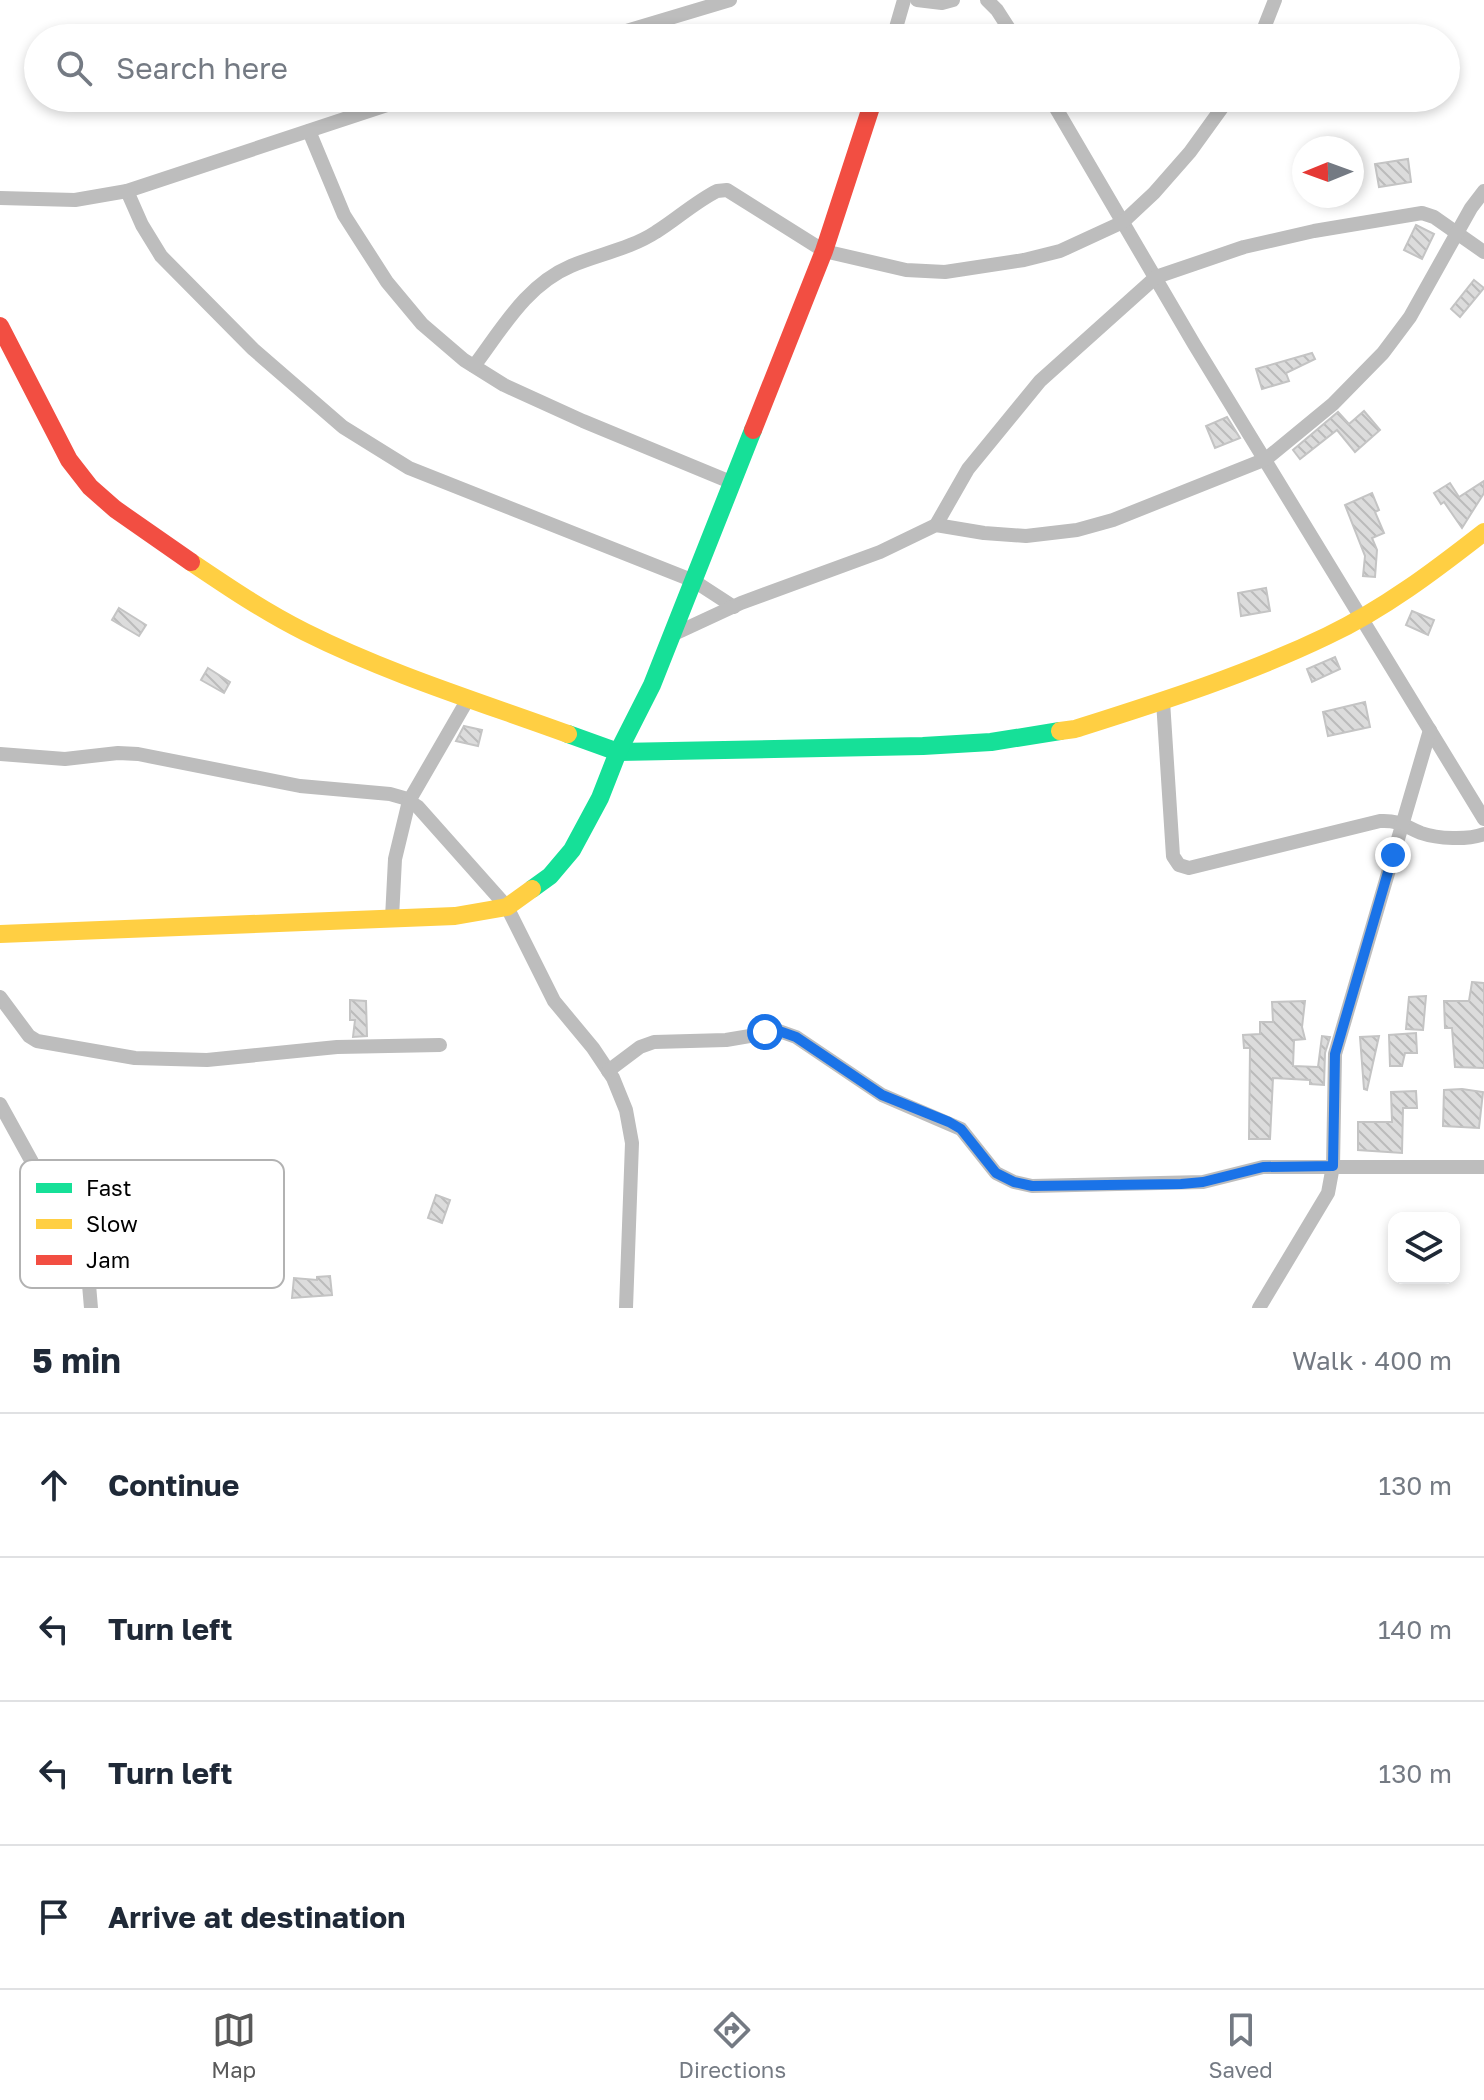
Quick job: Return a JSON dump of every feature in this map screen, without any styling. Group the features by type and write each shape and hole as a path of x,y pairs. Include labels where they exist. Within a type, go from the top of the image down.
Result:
{"street":[{"path":"650,24 730,0"},
{"path":"897,24 904,0"},
{"path":"917,0 942,3 953,0"},
{"path":"987,0 1006,24"},
{"path":"1266,24 1275,0"},
{"path":"0,198 75,200 127,191 366,112"},
{"path":"0,934 455,916 507,907 550,876 572,850 600,798 618,752 652,685 824,251 869,112"},
{"path":"1058,112 1484,819"},
{"path":"474,366 527,295 545,280 571,266 624,248 655,233 717,191 727,190 824,251 906,270 945,272 1024,260 1060,251 1123,222 1190,152 1219,112"},
{"path":"309,131 344,215 387,282 422,324 474,366 504,385 733,483"},
{"path":"127,191 142,225 161,256 253,349 343,427 409,468 694,581 734,607"},
{"path":"672,635 734,607 837,570 936,525 1026,536 1077,530 1113,520 1266,459 1333,404 1383,353 1410,317 1471,208 1484,191"},
{"path":"936,525 968,469 1040,381 1156,277 1244,247 1381,218 1422,213 1434,217 1484,252"},
{"path":"0,326 69,460 90,487 115,509 239,595 305,632 468,699 618,752 923,746 991,742 1075,729 1163,701 1328,636 1416,585 1484,532"},
{"path":"392,918 395,859 409,801 468,699"},
{"path":"1163,701 1173,856 1179,865 1189,868 1380,821 1402,822 1422,833 1434,835 1471,838 1484,834"},
{"path":"1259,1308 1328,1193 1333,1166 1335,1054 1430,730"},
{"path":"0,754 65,759 138,754 300,786 390,794 418,807 507,907 554,1001 593,1048 608,1071 626,1110 632,1143 626,1308"},
{"path":"0,997 29,1036 37,1041 135,1058 207,1060 337,1047 440,1045"},
{"path":"608,1071 640,1047 654,1042 726,1040 779,1031 796,1037 882,1095 961,1129 996,1173 1032,1186 1181,1184 1203,1182 1263,1167 1484,1167"},
{"path":"0,1104 31,1160"},
{"path":"89,1288 91,1308"}],"building":[{"path":"1408,159 1411,182 1379,187 1375,164"},
{"path":"1416,225 1434,234 1422,259 1404,250"},
{"path":"1474,280 1484,288 1460,317 1451,309"},
{"path":"1312,353 1315,359 1286,373 1289,381 1262,389 1256,369"},
{"path":"1364,411 1380,430 1355,452 1337,430 1300,459 1293,450 1338,412 1349,424"},
{"path":"1227,417 1240,438 1215,448 1206,426"},
{"path":"1484,481 1484,493 1462,528 1434,493 1450,483 1459,497"},
{"path":"1372,493 1379,510 1375,512 1384,533 1372,538 1377,550 1375,577 1363,576 1365,556 1345,505"},
{"path":"1266,588 1270,611 1241,616 1238,593"},
{"path":"119,608 146,625 139,636 112,620"},
{"path":"1412,611 1434,620 1428,635 1406,625"},
{"path":"1335,657 1340,669 1312,682 1307,669"},
{"path":"208,668 230,682 224,693 201,680"},
{"path":"1365,702 1370,727 1328,736 1323,712"},
{"path":"464,726 482,730 478,746 456,741"},
{"path":"1472,982 1484,983 1484,1068 1455,1067 1452,1028 1445,1028 1444,1001 1469,1001"},
{"path":"1426,996 1423,1030 1406,1029 1409,997"},
{"path":"350,1000 366,1001 367,1036 353,1037 355,1020 350,1020"},
{"path":"1305,1001 1302,1027 1305,1039 1294,1040 1293,1066 1318,1067 1322,1036 1330,1037 1325,1053 1324,1085 1310,1084 1310,1080 1273,1078 1270,1139 1249,1139 1250,1048 1244,1048 1243,1035 1260,1034 1260,1022 1273,1022 1272,1002"},
{"path":"1416,1033 1417,1053 1405,1053 1402,1066 1390,1066 1389,1035"},
{"path":"1379,1036 1367,1090 1364,1089 1360,1037"},
{"path":"1444,1090 1483,1092 1479,1128 1443,1126"},
{"path":"1416,1091 1417,1108 1403,1108 1402,1153 1358,1150 1358,1122 1392,1122 1391,1092"},
{"path":"436,1195 450,1200 442,1223 428,1218"},
{"path":"330,1276 332,1295 292,1298 294,1278 317,1280 317,1277"}],"traffic: fast":[{"path":"532,889 550,876 572,850 600,798 618,752 652,685 753,430"},
{"path":"568,734 618,752 923,746 991,742 1060,731"}],"traffic: slow":[{"path":"1060,731 1075,729 1202,687 1327,636 1389,602 1484,532"},
{"path":"191,562 276,616 337,647 435,687 568,734"},
{"path":"0,934 455,916 507,907 532,889"}],"traffic: jam":[{"path":"753,430 824,251 869,112"},
{"path":"0,326 69,460 90,487 115,509 191,562"}],"route":[{"path":"765,1032 779,1031 796,1037 882,1095 961,1129 996,1173 1014,1182 1032,1186 1181,1184 1203,1182 1263,1167 1333,1166 1335,1054 1393,855"}]}
